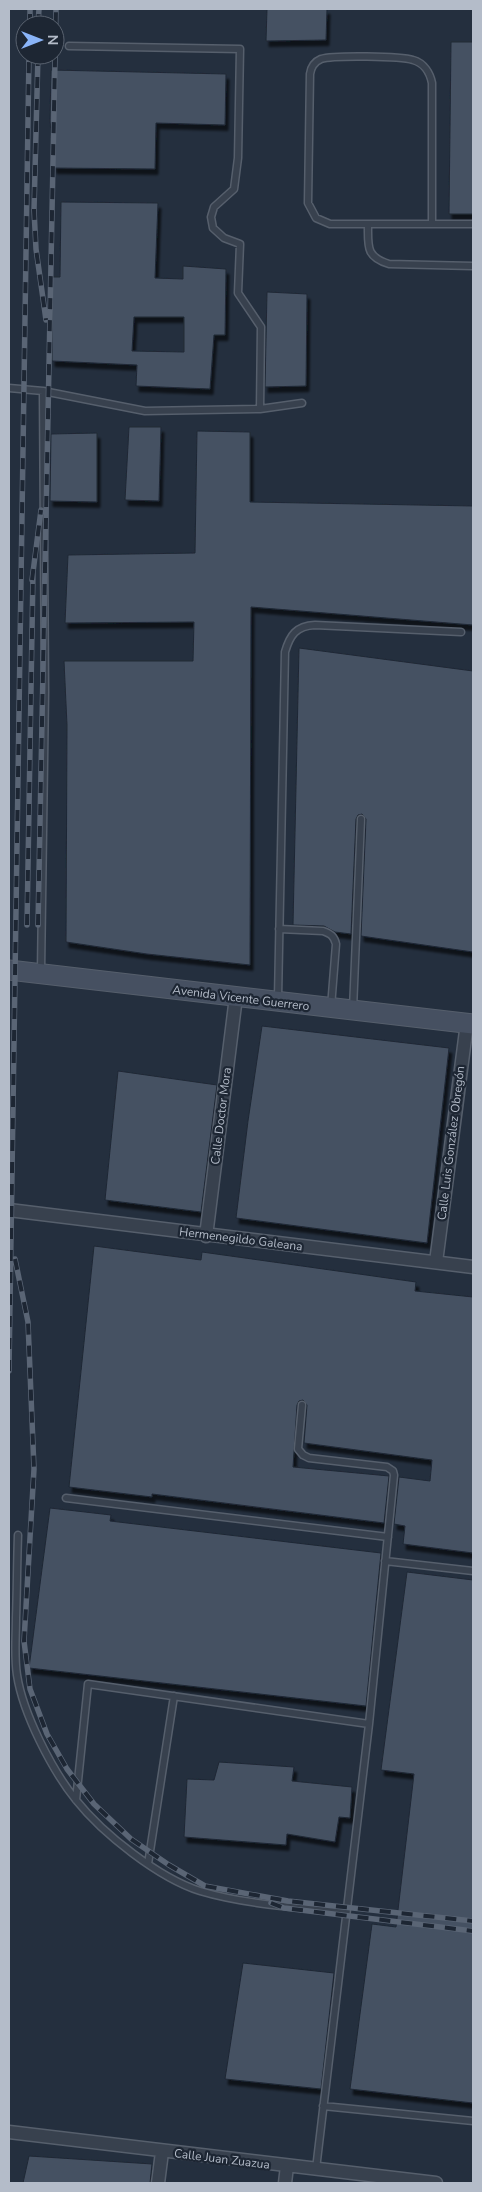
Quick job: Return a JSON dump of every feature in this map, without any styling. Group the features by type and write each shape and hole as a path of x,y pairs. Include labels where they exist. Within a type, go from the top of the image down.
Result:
{"main road":[{"name":"Avenida Vicente Guerrero","path":"9,970 470,1023"}],"street":[{"name":"Calle Doctor Mora","path":"206,1236 236,997"},
{"name":"Calle Luis González Obregón","path":"436,1262 470,1023"},
{"name":"Hermenegildo Galeana","path":"9,1210 206,1236 473,1267"},
{"name":"Calle Juan Zuazua","path":"9,2132 411,2182 436,2183"},
{"path":"158,2183 162,2152"},
{"path":"285,2183 287,2166"}],"lane":[{"path":"69,46 240,50 238,158 234,189 214,207 211,217 213,228 224,238 240,244 238,293 261,327 260,408"},
{"path":"432,224 432,83 430,74 414,60 370,58 321,59 311,67 310,74 308,204 316,218 323,222 368,225 473,224"},
{"path":"368,225 370,252 379,261 389,264 473,266"},
{"path":"9,388 42,391 144,411 260,408 302,403"},
{"path":"41,974 45,702 42,391"},
{"path":"278,1002 285,652 289,639 295,631 304,626 315,625 461,632"},
{"path":"353,1010 361,819"},
{"path":"279,929 323,931 330,933 335,938 331,1008"},
{"path":"302,1405 298,1449 303,1455 309,1458 387,1467 393,1471 369,1724 316,2169"},
{"path":"66,1498 388,1537"},
{"path":"18,1535 15,1650 20,1690 39,1737 76,1800 102,1828 148,1864 165,1875 198,1890 229,1898 346,1912"},
{"path":"385,1561 473,1571"},
{"path":"76,1800 88,1684 369,1724"},
{"path":"148,1864 174,1696"},
{"path":"323,2106 473,2121"}],"building":[{"path":"267,9 327,9 326,40 266,41"},
{"path":"451,42 473,42 473,214 449,214"},
{"path":"51,70 226,74 225,125 156,123 155,169 54,168 50,121"},
{"path":"61,202 158,203 155,278 183,279 183,266 226,269 225,335 214,335 210,389 136,386 137,365 52,361 52,277 60,277","holes":["134,317 184,317 184,352 132,351"]},
{"path":"267,292 307,294 306,386 265,387"},
{"path":"129,427 161,427 159,501 125,500"},
{"path":"197,431 250,432 250,502 473,506 473,625 251,607 250,965 147,954 66,942 67,725 64,661 193,661 194,622 65,623 68,555 195,553"},
{"path":"97,433 97,502 50,501 51,434"},
{"path":"299,648 473,671 473,952 361,936 366,819 362,814 358,815 356,819 351,934 335,932 324,926 293,925"},
{"path":"262,1026 449,1048 427,1243 236,1218"},
{"path":"118,1071 217,1085 201,1212 105,1200"},
{"path":"94,1246 201,1260 202,1252 416,1282 415,1291 473,1297 473,1553 403,1544 405,1526 394,1524 399,1477 430,1481 432,1460 304,1443 307,1405 303,1400 299,1401 297,1405 293,1467 389,1476 384,1523 152,1494 152,1497 69,1487"},
{"path":"50,1508 111,1515 110,1521 381,1553 366,1706 29,1668"},
{"path":"407,1572 473,1580 473,2103 350,2089 372,1924 396,1927 414,1774 381,1770"},
{"path":"219,1762 294,1767 292,1781 352,1787 350,1818 339,1817 335,1842 287,1834 286,1845 184,1837 187,1779 214,1780"},
{"path":"243,1963 334,1973 321,2089 225,2079"},
{"path":"29,2156 152,2164 150,2183 23,2183"}],"railway":[{"path":"30,9 30,15"},
{"path":"39,9 39,15"},
{"path":"38,925 56,9"},
{"path":"9,1371 29,65"},
{"path":"38,65 34,210 36,249 46,320"},
{"path":"32,580 41,510"},
{"path":"27,925 33,573"},
{"path":"15,1259 28,1322 34,1469 24,1641 30,1689 47,1734 67,1769 94,1804 131,1839 169,1865 205,1886 288,1901 473,1921"},
{"path":"271,1903 284,1908 473,1931"}]}
